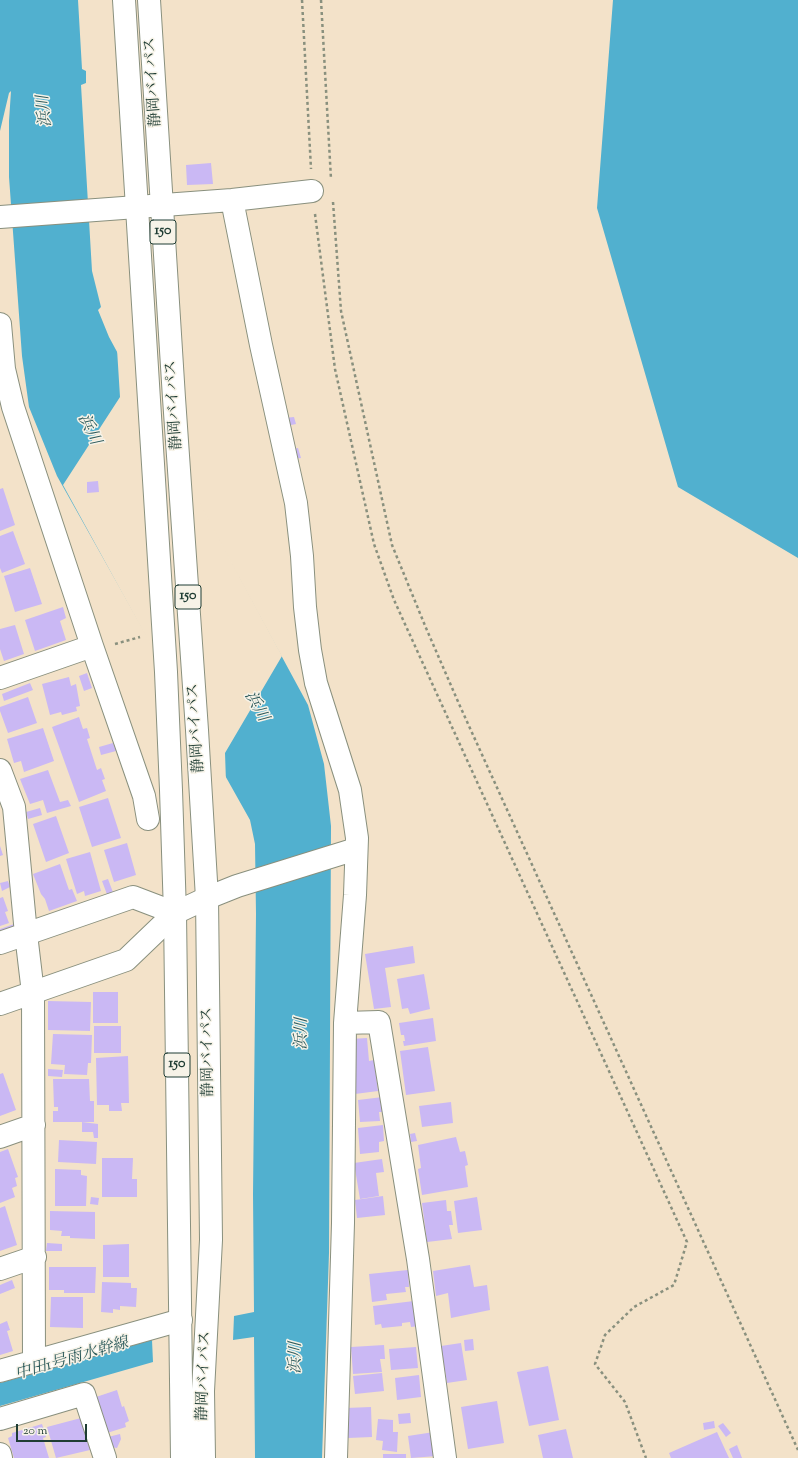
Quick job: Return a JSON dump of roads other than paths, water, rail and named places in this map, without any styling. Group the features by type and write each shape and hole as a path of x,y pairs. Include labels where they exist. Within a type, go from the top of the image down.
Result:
{"main road":[{"name":"静岡バイパス","path":"124,0 166,672 175,913 182,1458"},
{"name":"静岡バイパス","path":"149,0 161,206 207,898 210,1240 204,1392 204,1458"},
{"path":"0,217 232,200 322,188"},
{"path":"232,200 261,345 296,503 302,556 305,607 315,676 350,790 357,838 349,852 355,895 345,1022 343,1223 336,1458"},
{"path":"0,324 4,369 13,407 92,646 144,796 148,819"},
{"path":"0,678 92,646"},
{"path":"0,770 34,993 34,1362"},
{"path":"0,1004 126,960 175,913 207,898 237,886 349,852"},
{"path":"0,943 133,897 175,913"},
{"path":"345,1022 379,1022 418,1259 445,1458"},
{"path":"0,1137 34,1125"},
{"path":"0,1269 35,1257"},
{"path":"0,1371 180,1320"},
{"path":"0,1419 84,1394 104,1458"},
{"path":"0,1454 1,1458"}],"water":[{"name":"浜川","path":"0,0 78,0 82,69 86,71 86,83 81,85 92,271 101,307 98,310 109,337 308,705 324,764 331,826 329,1253 322,1458 255,1458 254,1337 233,1340 234,1316 254,1312 253,1194 256,914 255,844 250,820 57,476 29,407 22,356 9,177 9,121 11,91 9,93 0,131"},
{"path":"613,0 798,0 798,558 678,487 597,208"},
{"path":"152,1340 153,1362 0,1406 0,1383"}],"water label":[{"name":"中田1号雨水幹線","path":"72,1360"}]}
